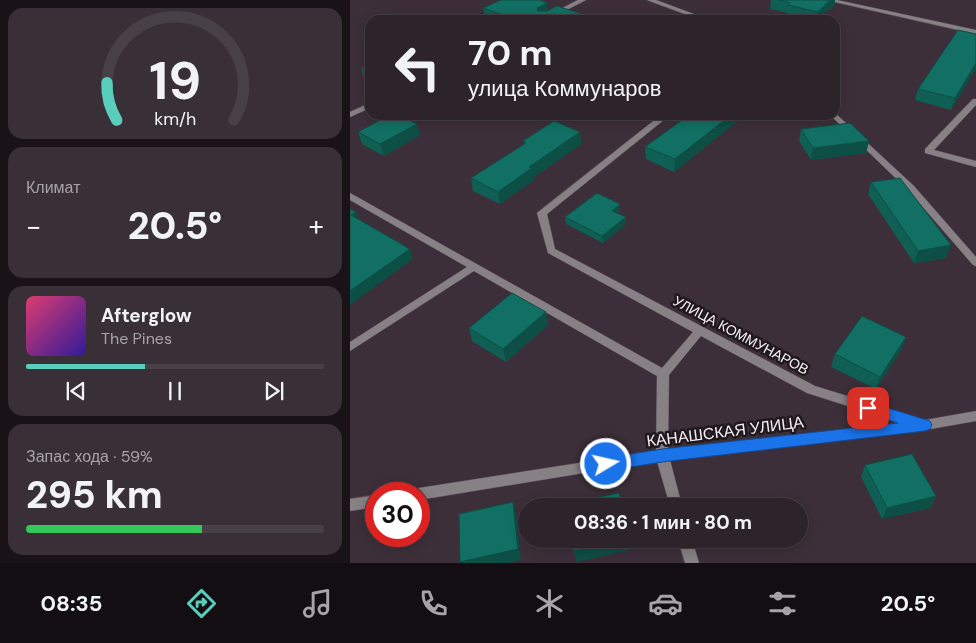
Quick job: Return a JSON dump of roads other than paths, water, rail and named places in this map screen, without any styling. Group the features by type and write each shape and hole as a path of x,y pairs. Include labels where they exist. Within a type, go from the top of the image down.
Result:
{"street":[{"path":"552,15 582,0"},
{"path":"650,0 693,15"},
{"path":"829,0 976,32"},
{"path":"976,101 928,151 976,164"},
{"path":"350,115 365,108"},
{"name":"УЛИЦА КОММУНАРОВ","path":"660,120 542,213 551,251 811,390 925,425"},
{"path":"839,120 912,188 976,262"},
{"path":"350,196 663,374"},
{"path":"350,347 473,267"},
{"path":"674,498 662,456 663,374 700,330"},
{"name":"КАНАШСКАЯ УЛИЦА","path":"430,492 662,456 925,425 976,416"},
{"path":"350,505 365,502"},
{"path":"688,548 692,563"}]}
